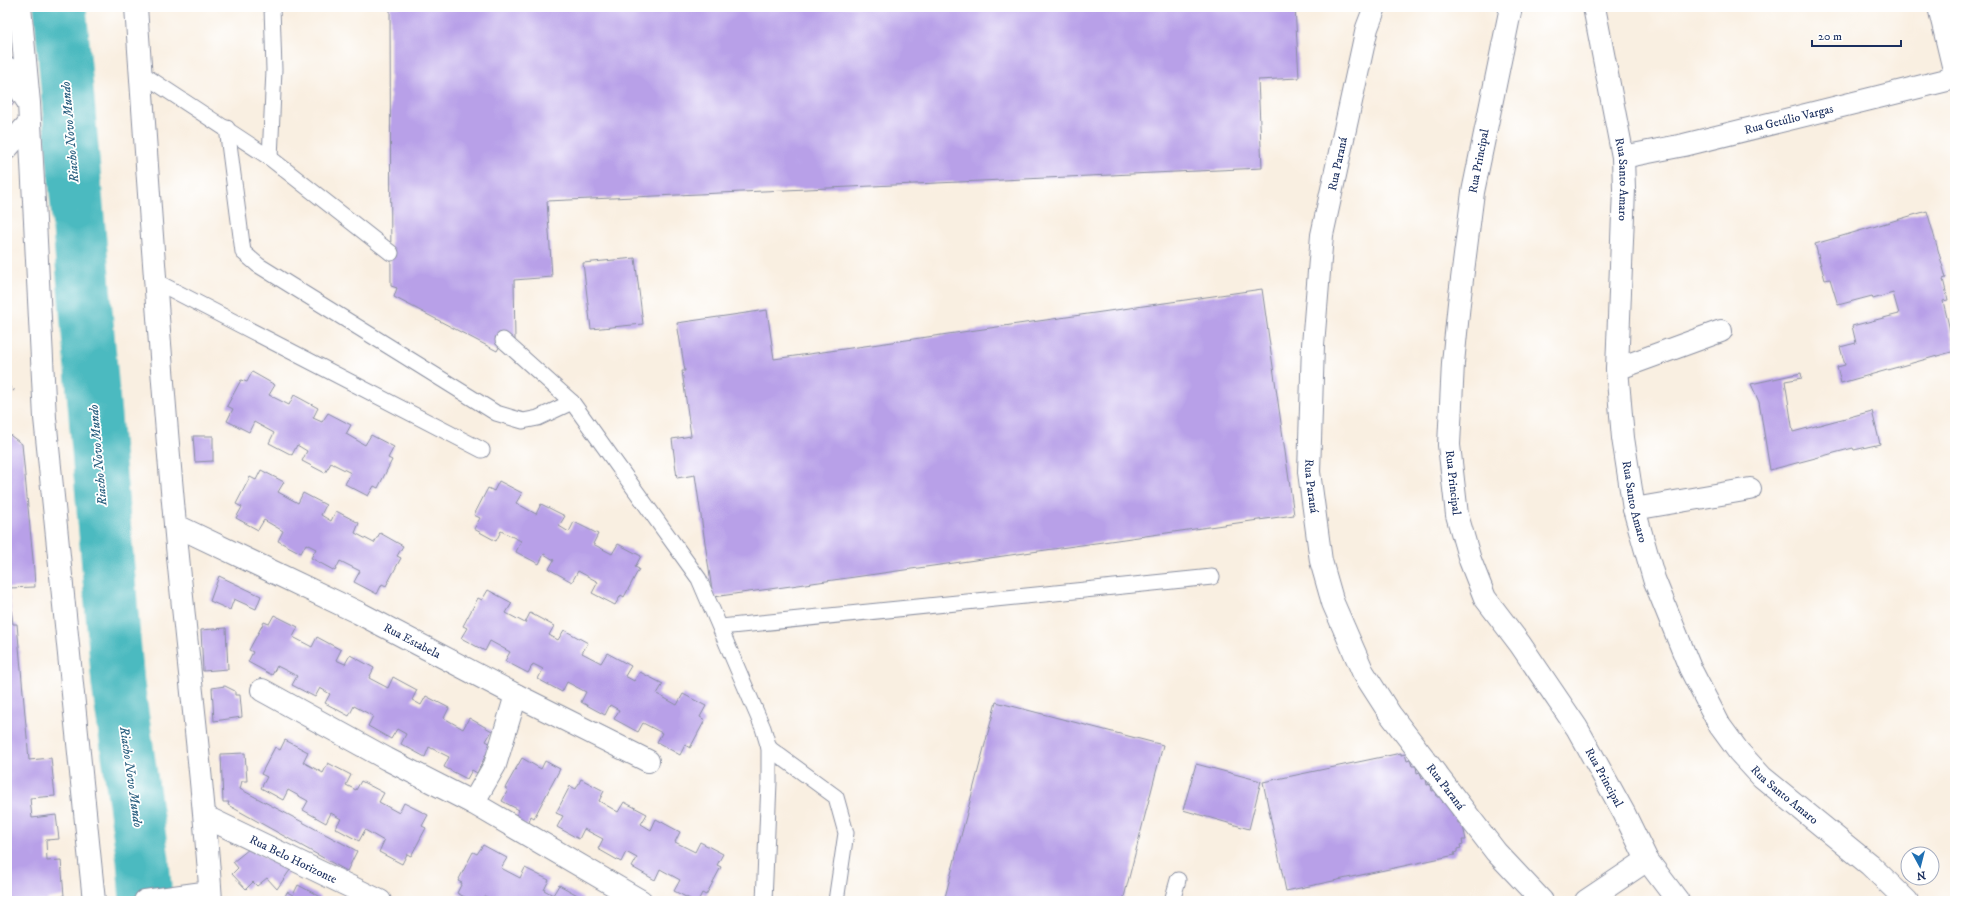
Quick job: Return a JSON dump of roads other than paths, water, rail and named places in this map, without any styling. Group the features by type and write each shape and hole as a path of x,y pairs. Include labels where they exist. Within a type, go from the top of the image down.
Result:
{"street":[{"path":"20,7 29,113 45,418 94,901"},
{"path":"136,7 155,280 175,525 206,817 211,896 184,895 145,901"},
{"name":"Rua Paraná","path":"1375,7 1367,28 1322,235 1313,346 1309,472 1321,561 1333,603 1360,665 1390,714 1491,846 1542,901"},
{"name":"Rua Principal","path":"1511,7 1473,192 1459,303 1453,363 1449,446 1457,515 1470,560 1485,598 1520,644 1577,728 1624,813 1647,860 1678,901"},
{"name":"Rua Santo Amaro","path":"1594,7 1622,157 1624,189 1618,369 1623,438 1634,509 1654,579 1690,668 1720,726 1739,752 1762,777 1870,865 1907,901"},
{"path":"1939,7 1955,74"},
{"path":"7,68 29,113"},
{"name":"Rua Getúlio Vargas","path":"1622,157 1684,145 1955,78"},
{"path":"7,148 29,113"},
{"path":"1618,369 1721,331"},
{"path":"1634,509 1750,488"},
{"name":"Rua Estabela","path":"175,525 359,613 516,695 648,761"},
{"path":"262,690 387,759 473,803 641,901"},
{"path":"473,803 495,765 516,695"},
{"name":"Rua Belo Horizonte","path":"206,817 380,901"},
{"path":"1586,901 1647,860"}],"lane":[{"path":"270,158 274,70 272,7"},
{"path":"141,73 227,128 270,158 391,253"},
{"path":"227,128 243,252 258,265 496,413 523,421 538,418 572,402"},
{"path":"155,280 482,450"},
{"path":"503,340 572,402 699,579 721,627 763,728 768,748 769,782 764,901"},
{"path":"721,627 1212,577"},
{"path":"768,748 836,797 846,833 836,901"},
{"path":"1172,901 1178,880"}],"waterway":[{"name":"Riacho Novo Mundo","path":"60,7 118,684 143,860 146,901"}]}
